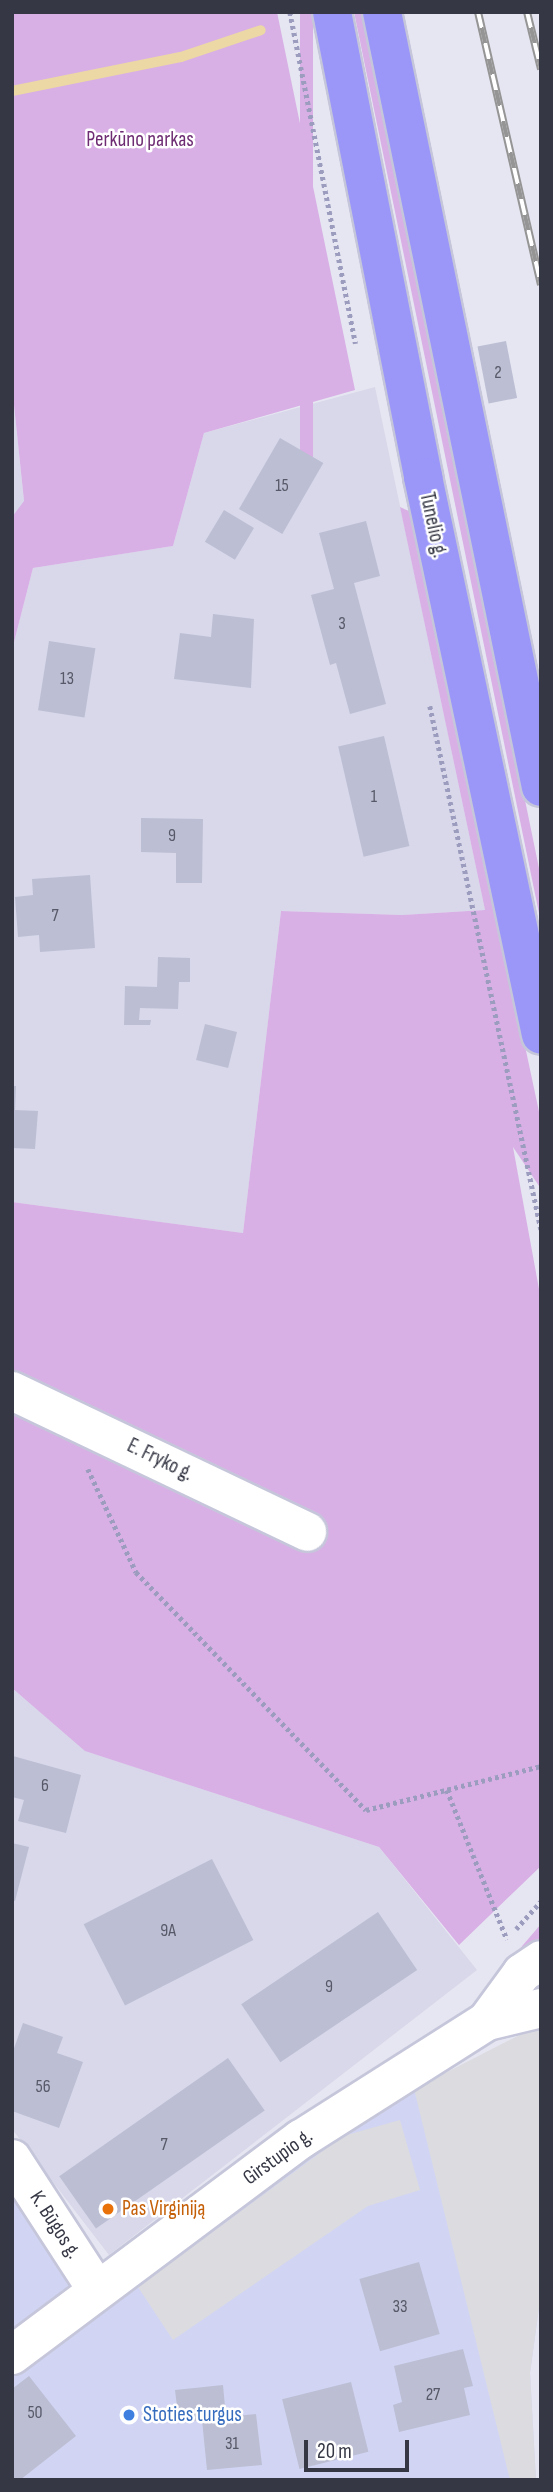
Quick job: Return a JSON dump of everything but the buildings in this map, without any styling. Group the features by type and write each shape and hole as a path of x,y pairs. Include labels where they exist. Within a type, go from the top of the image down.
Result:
{"main road":[{"name":"Tunelio g.","path":"332,12 422,477 541,1035"},
{"path":"383,12 541,788"}],"street":[{"name":"E. Fryko g.","path":"12,1391 307,1532"},
{"name":"Girstupio g.","path":"12,2355 301,2139 487,2021 522,1973 541,1960"},
{"path":"487,2021 541,2008"},
{"name":"K. Būgos g.","path":"12,2159 97,2290"}],"path":[{"path":"64,1414 136,1572 366,1810 541,1766"},
{"path":"447,1790 507,1940 541,1901"}],"shaded area":[{"path":"12,386 24,502 12,517"},
{"path":"375,387 485,910 402,915 281,911 243,1233 12,1202 12,650 33,568 173,546 204,433"},
{"path":"12,1688 86,1751 379,1847 477,1970 109,2255 12,2129"},
{"path":"541,2024 541,2293 530,2373 536,2480 510,2480 414,2089"},
{"path":"414,2089 541,2293 530,2373 536,2480 12,2480 12,2196 84,2310"},
{"path":"400,2120 420,2190 368,2206 173,2340 138,2287 343,2136"}],"green space":[{"name":"Perkūno parkas","path":"12,12 277,12 355,390 204,433 173,546 33,568 12,650 12,517 24,501 12,386"},
{"path":"300,12 313,12 313,480 300,480"},
{"path":"354,12 362,12 541,878 541,923"},
{"path":"400,507 411,512 541,1121 541,1189 513,1147 541,1300 541,1866 459,1945 379,1847 85,1751 12,1688 12,1202 243,1233 281,911 402,915 485,910"},
{"path":"541,1924 541,1941 522,1955 517,1952"}],"waterway":[{"path":"12,91 181,57 261,30"}],"railway":[{"path":"478,12 541,285"},
{"path":"527,12 541,69"}],"place":[{"name":"Pas Virginiją","path":"108,2209"},
{"name":"Stoties turgus","path":"129,2415"}]}
